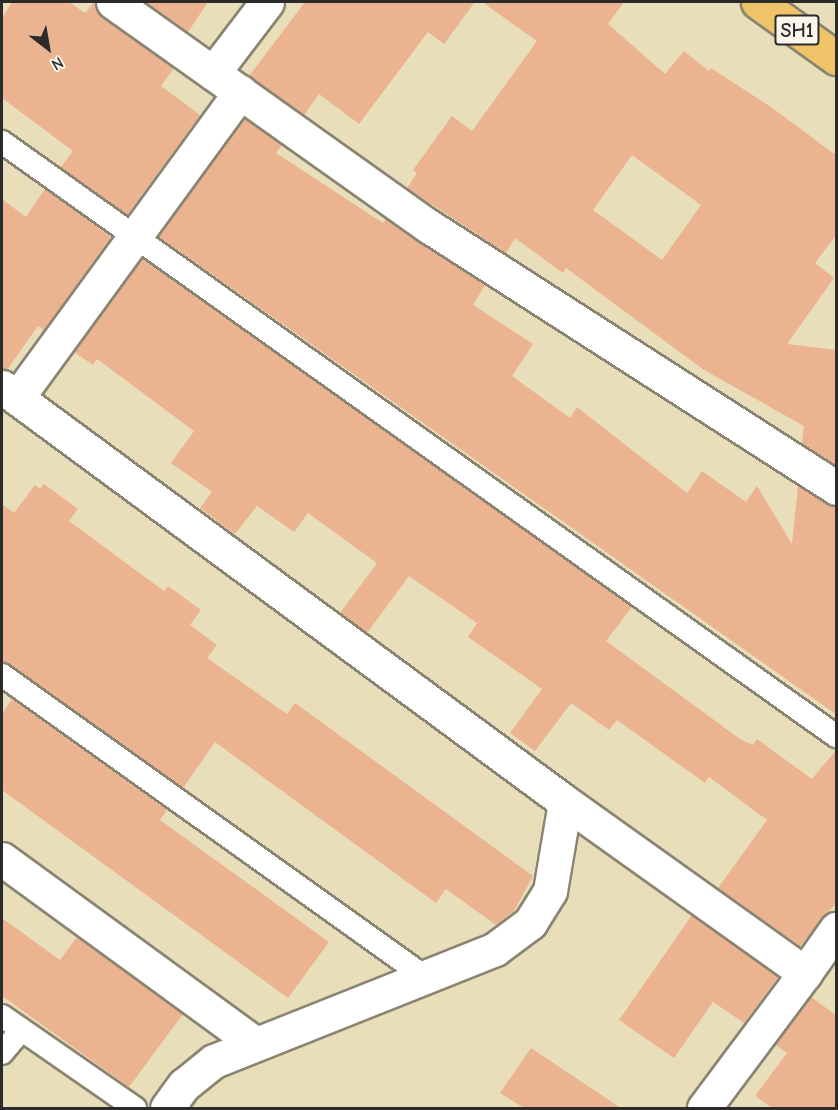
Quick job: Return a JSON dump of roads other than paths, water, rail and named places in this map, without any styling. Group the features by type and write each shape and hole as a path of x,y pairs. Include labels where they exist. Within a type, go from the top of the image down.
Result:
{"main road":[{"name":"SH1","path":"758,2 837,58"}],"street":[{"path":"113,2 430,227 672,386 837,489"},
{"path":"213,73 267,2"},
{"path":"240,92 136,235 9,392 565,802 805,973"},
{"path":"168,1108 184,1085 214,1061 254,1043 495,949 530,923 550,891 565,802"},
{"path":"2,859 254,1043"},
{"path":"704,1108 837,929"}],"lane":[{"path":"2,142 136,235 837,736"},
{"path":"2,675 424,977"},
{"path":"2,1016 135,1108"},
{"path":"2,1053 21,1030"}]}
